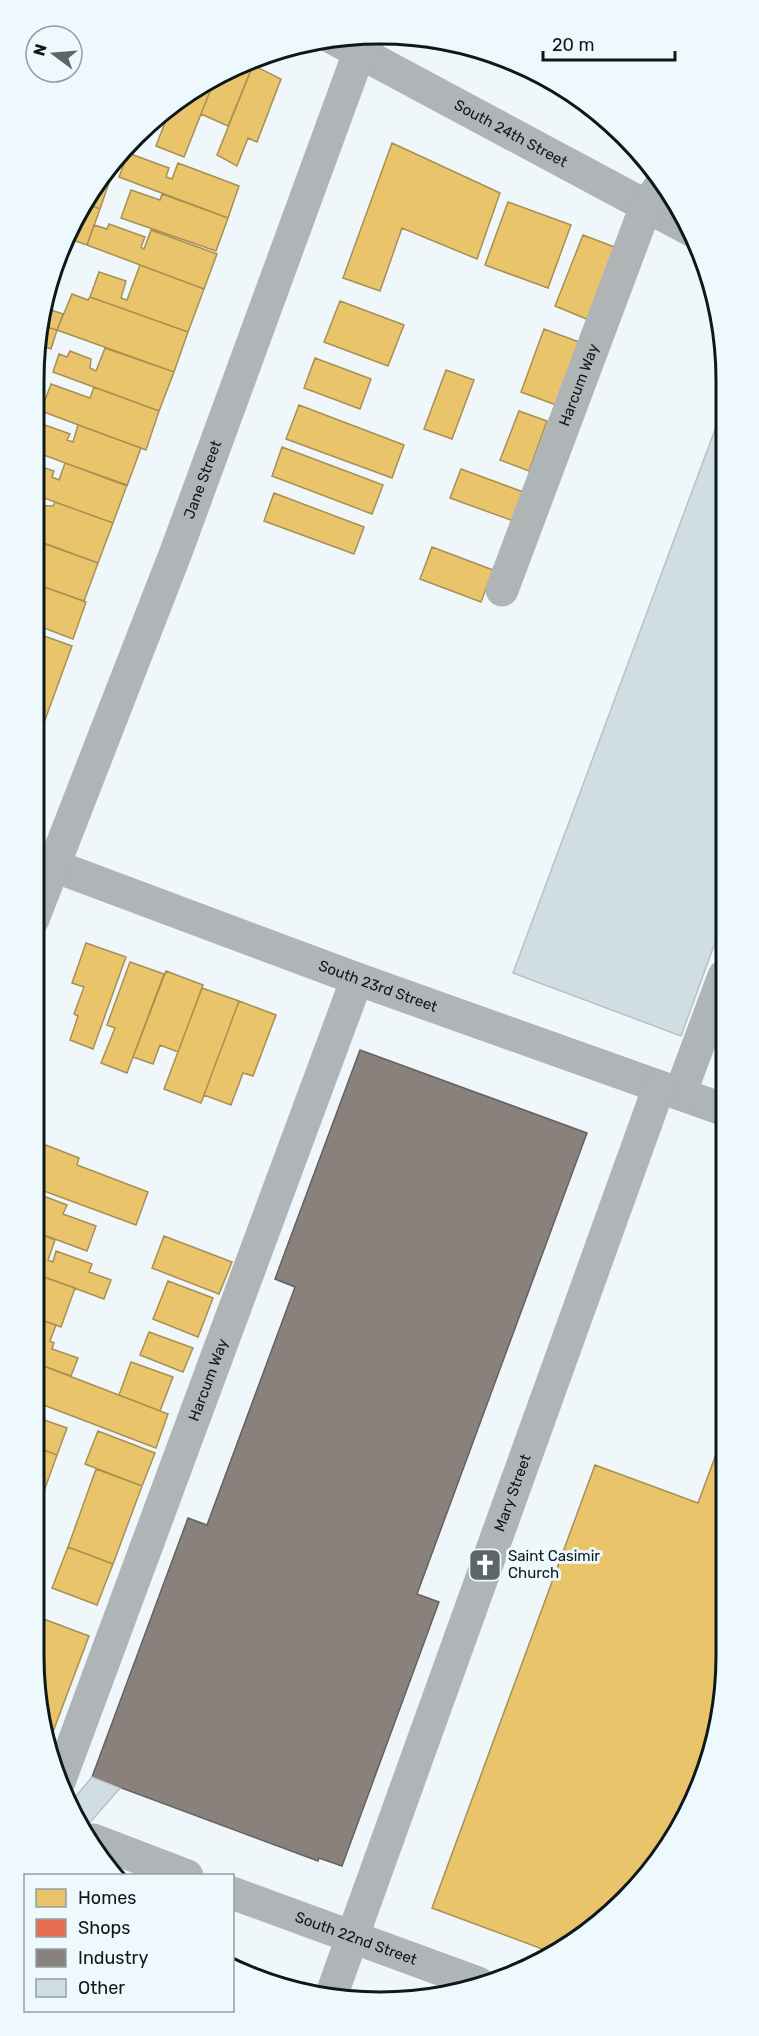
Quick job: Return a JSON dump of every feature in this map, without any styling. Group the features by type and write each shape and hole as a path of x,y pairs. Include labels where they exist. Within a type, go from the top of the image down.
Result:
{"street":[{"name":"South 24th Street","path":"364,46 654,195 668,208"},
{"name":"Jane Street","path":"44,859 176,552 364,46"},
{"name":"Harcum Way","path":"502,590 654,195"},
{"name":"South 23rd Street","path":"44,861 357,979 716,1107"},
{"name":"Harcum Way","path":"63,1771 357,979"},
{"name":"Mary Street","path":"334,1990 670,1090 716,993"},
{"path":"100,1842 184,1874"},
{"name":"South 22nd Street","path":"234,1894 470,1980"}],"building: Homes":[{"path":"257,67 281,79 257,142 248,138 237,166 217,155 251,69"},
{"path":"251,69 228,126 201,114 211,90"},
{"path":"211,90 184,157 156,146 166,121"},
{"path":"392,143 500,193 477,259 402,228 380,291 343,278"},
{"path":"131,154 169,168 166,177 172,179 178,163 239,186 228,218 119,177 125,160"},
{"path":"110,178 100,209 92,206"},
{"path":"131,190 160,200 162,194 228,218 216,251 121,218"},
{"path":"508,202 571,225 548,288 485,265"},
{"path":"92,206 100,209 87,245 74,240"},
{"path":"109,224 145,237 141,247 144,249 151,230 217,254 204,289 87,245 94,225 107,229"},
{"path":"583,235 617,248 589,320 555,306"},
{"path":"140,265 204,289 188,332 90,297 99,272 126,281 121,298 127,300"},
{"path":"72,294 88,300 90,297 188,332 174,372 57,330"},
{"path":"340,301 404,325 388,366 324,342"},
{"path":"51,310 63,314 57,330 48,327"},
{"path":"48,327 57,330 51,349 45,347"},
{"path":"544,329 579,342 556,405 521,392"},
{"path":"105,348 174,372 159,411 53,372 59,354 67,357 70,351 91,359 90,368 96,371"},
{"path":"315,358 371,379 360,409 304,388"},
{"path":"446,370 474,380 452,439 424,429"},
{"path":"51,384 90,398 94,387 159,411 146,450 44,412 44,403"},
{"path":"299,405 404,445 392,478 286,439"},
{"path":"519,411 547,421 529,471 500,460"},
{"path":"44,425 70,434 67,440 73,442 78,425 141,448 127,486 44,455"},
{"path":"282,447 383,485 372,514 272,476"},
{"path":"65,463 127,485 113,523 44,498 44,468 54,471 52,477 59,480"},
{"path":"461,469 526,493 516,522 450,498"},
{"path":"274,493 364,527 354,554 264,521"},
{"path":"55,502 113,523 98,563 44,543 44,506 53,506"},
{"path":"44,544 98,563 84,601 44,587"},
{"path":"432,547 493,570 481,602 420,579"},
{"path":"44,587 86,602 73,639 44,628"},
{"path":"44,636 72,646 44,723"},
{"path":"86,943 126,957 93,1049 70,1040 78,1016 74,1014 84,987 72,983"},
{"path":"130,962 164,974 127,1073 101,1063 115,1028 107,1025"},
{"path":"166,971 203,985 178,1052 160,1045 153,1064 133,1057"},
{"path":"202,988 239,1001 201,1103 164,1089"},
{"path":"239,1001 276,1015 253,1076 243,1073 231,1105 204,1095"},
{"path":"44,1144 79,1158 77,1165 148,1192 136,1225 44,1191"},
{"path":"44,1196 67,1205 63,1214 96,1226 87,1251 44,1235"},
{"path":"44,1236 55,1240 48,1260 53,1262 56,1251 92,1264 89,1272 111,1280 104,1299 44,1277"},
{"path":"164,1236 232,1262 219,1294 152,1268"},
{"path":"44,1277 75,1288 61,1327 44,1321"},
{"path":"168,1281 213,1298 198,1337 153,1319"},
{"path":"44,1321 56,1325 50,1341 54,1343 52,1349 78,1358 71,1376 44,1366"},
{"path":"149,1332 193,1348 183,1372 140,1355"},
{"path":"131,1362 173,1377 160,1411 119,1395"},
{"path":"44,1366 168,1414 156,1448 44,1405"},
{"path":"44,1420 67,1428 57,1455 44,1450"},
{"path":"98,1431 155,1453 142,1486 85,1464"},
{"path":"44,1450 57,1455 44,1491"},
{"path":"716,1454 716,1656 713,1700 698,1765 681,1805 659,1843 632,1878 601,1909 566,1936 544,1949 432,1908 595,1465 698,1503"},
{"path":"96,1469 142,1486 113,1564 68,1547"},
{"path":"68,1547 113,1564 97,1605 52,1588"},
{"path":"44,1619 89,1636 53,1733 44,1678"}],"building: Industry":[{"path":"360,1050 587,1133 417,1594 439,1602 342,1866 319,1858 318,1861 92,1777 188,1518 207,1525 295,1287 275,1279"}],"building: Other":[{"path":"716,427 716,940 681,1036 513,973"},
{"path":"92,1777 120,1788 89,1824 75,1798"}],"place":[{"name":"Saint Casimir Church","path":"485,1565"}]}
